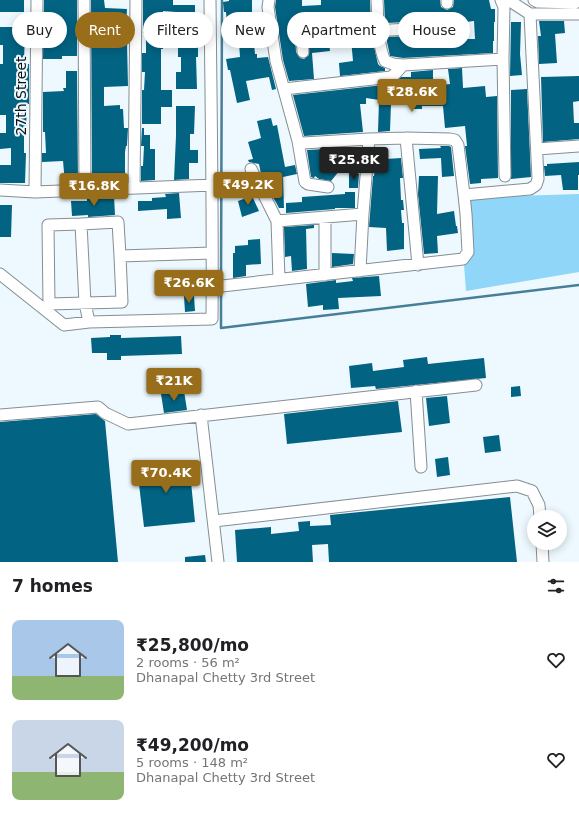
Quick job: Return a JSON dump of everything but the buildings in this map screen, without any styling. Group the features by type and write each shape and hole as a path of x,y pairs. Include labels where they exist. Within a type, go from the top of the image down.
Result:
{"street":[{"name":"27th Street","path":"35,192 37,0"},
{"path":"84,0 85,190"},
{"path":"134,188 136,0"},
{"path":"0,274 64,325 89,322 212,319 213,185 210,0"},
{"path":"268,0 276,62 298,140 305,182 308,184 328,187"},
{"path":"377,0 378,12"},
{"path":"501,0 504,7 503,59 505,176"},
{"path":"510,0 530,14 577,8"},
{"path":"534,0 538,2 577,8"},
{"path":"464,195 530,189 536,185 538,180 530,14"},
{"path":"303,48 303,52"},
{"path":"381,48 382,56 385,61 403,65 503,59"},
{"path":"284,89 391,77 403,65"},
{"path":"212,287 279,278 325,275 460,260 463,259 468,252 464,195 458,145 455,140 406,138 304,143 298,140"},
{"path":"406,138 418,265"},
{"path":"360,271 369,139"},
{"path":"537,149 579,146"},
{"path":"251,168 277,221 279,278"},
{"path":"0,190 35,192 213,185"},
{"path":"277,221 363,214"},
{"path":"325,218 325,275"},
{"path":"118,222 122,302 49,304 48,226 81,224 118,222"},
{"path":"81,224 85,303 89,322"},
{"path":"120,256 212,253"},
{"path":"0,415 98,407 104,413 128,424 476,385"},
{"path":"416,391 421,467"},
{"path":"200,415 218,562"},
{"path":"214,521 517,486 532,491 539,505 539,510"},
{"path":"542,550 543,562"}],"shaded area":[{"path":"579,194 579,272 466,291 459,198"}],"waterway":[{"path":"221,282 222,0"},
{"path":"221,289 221,328 579,285"}]}
